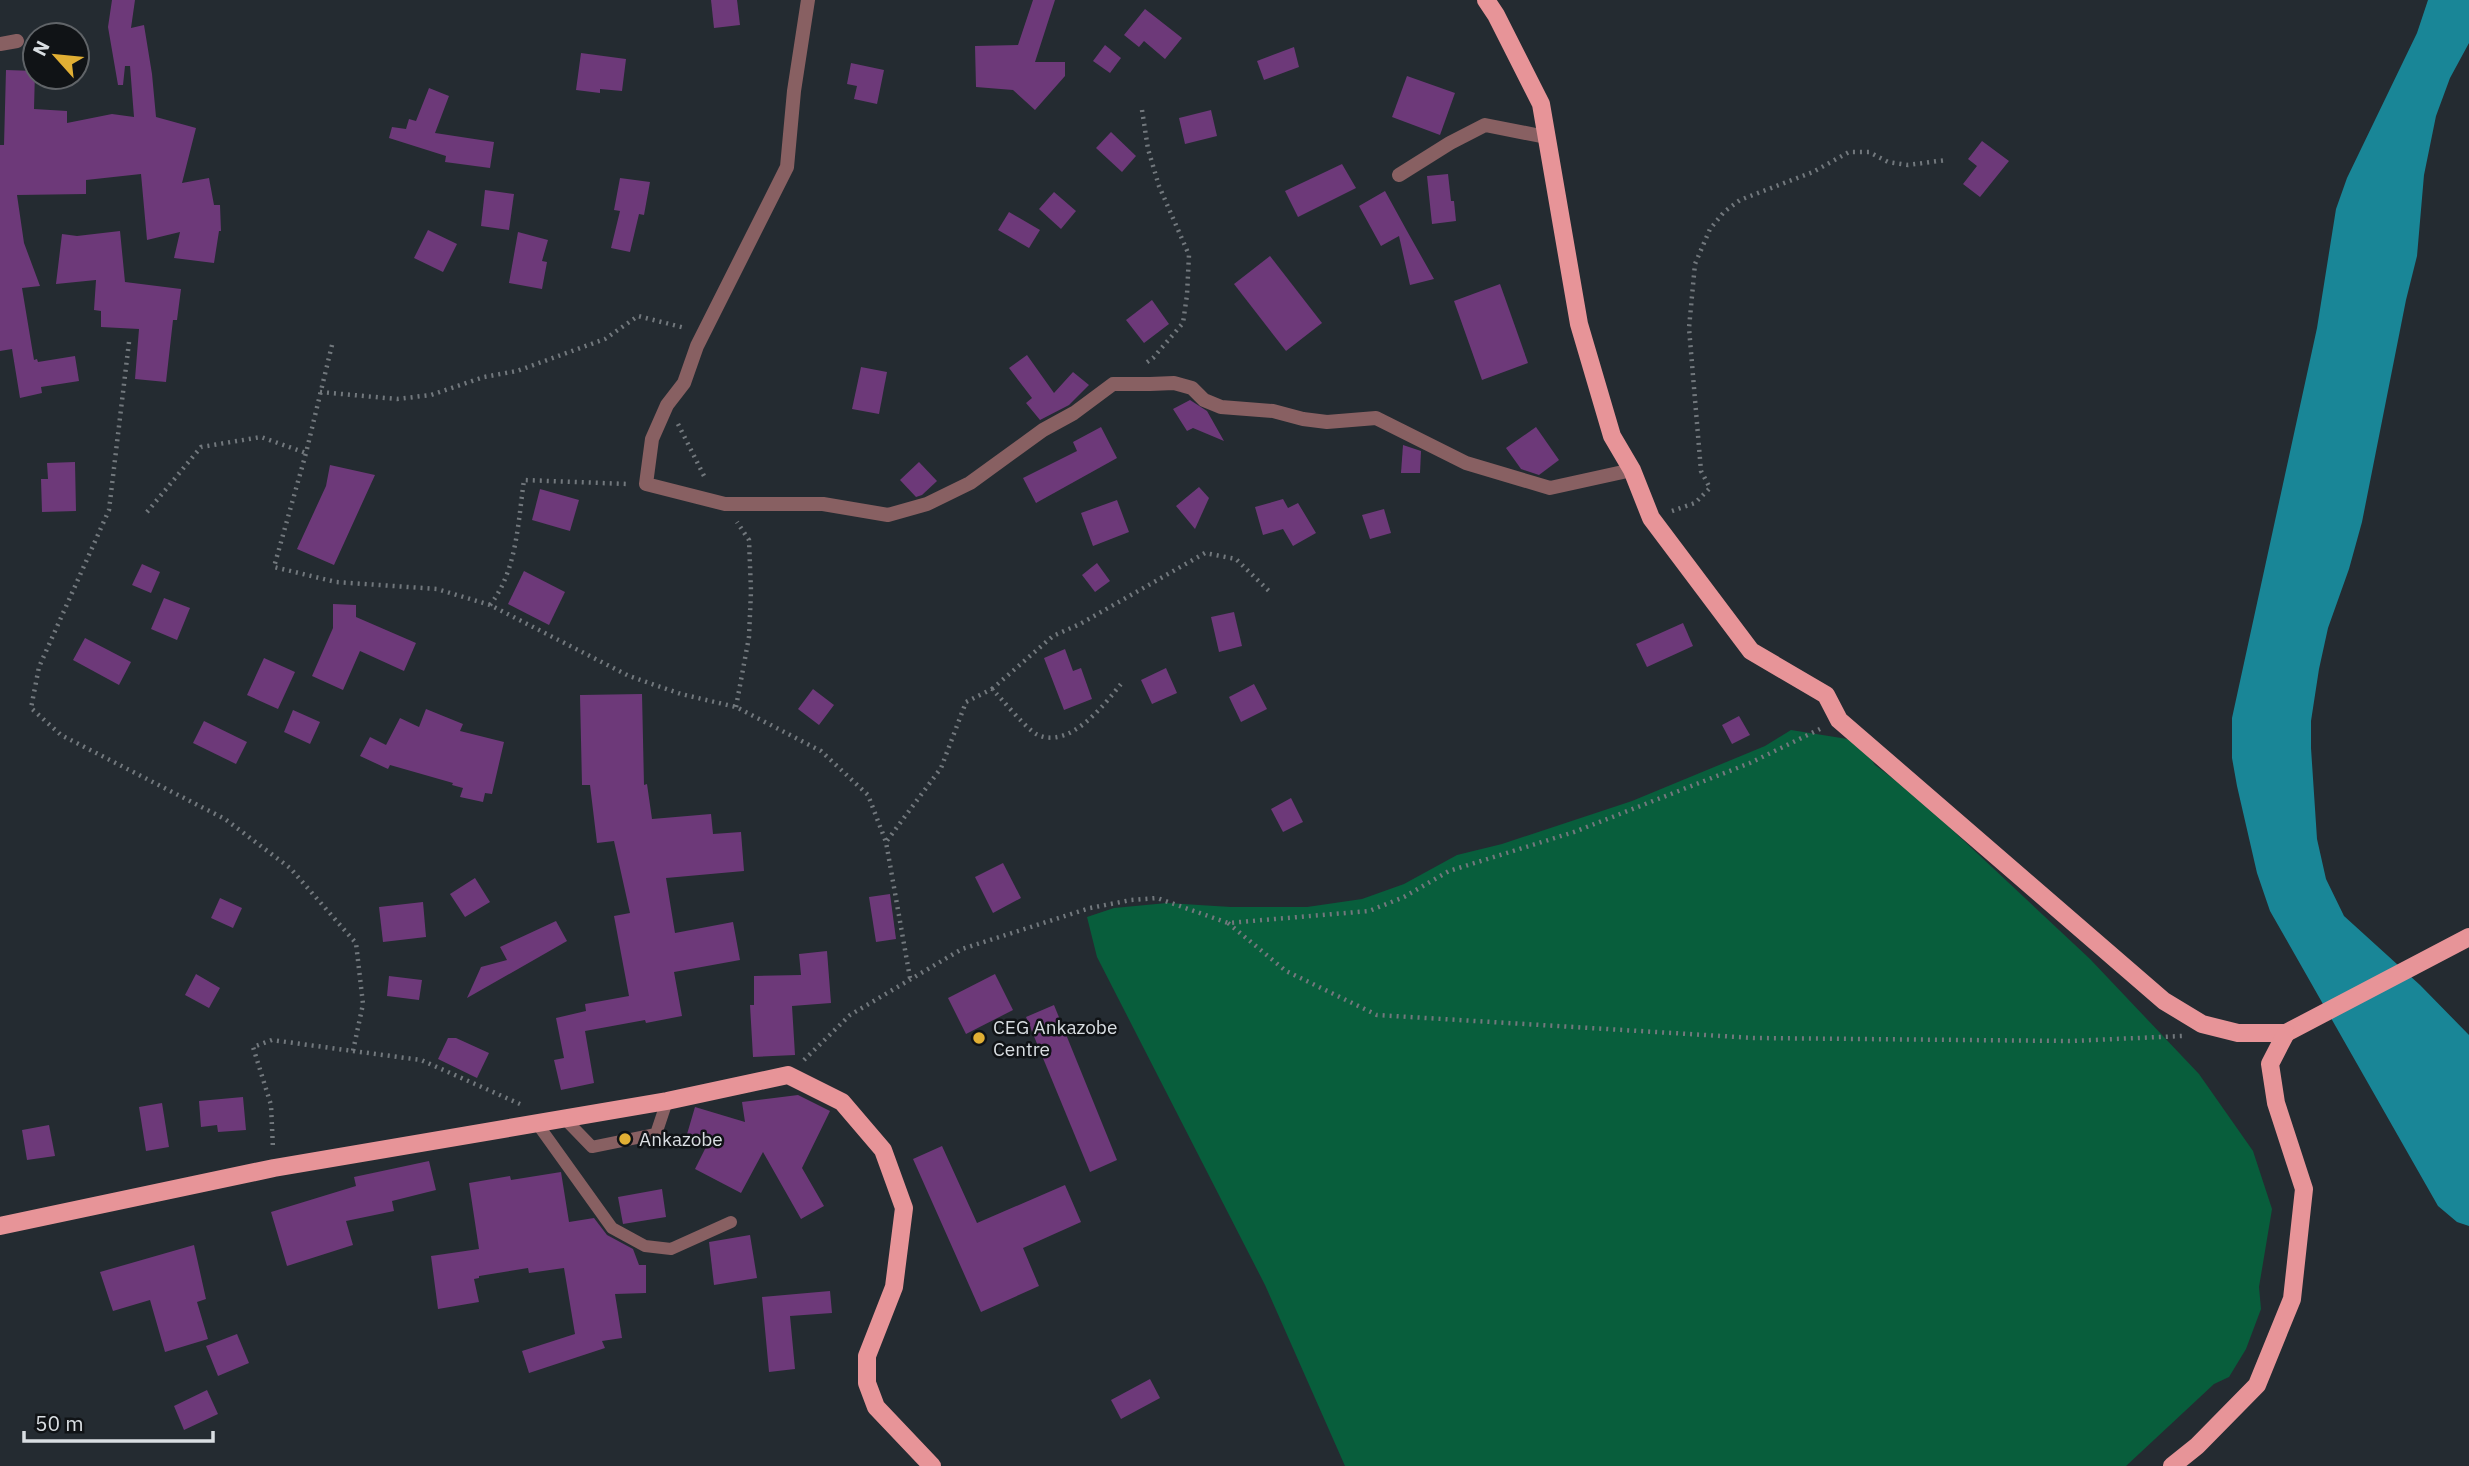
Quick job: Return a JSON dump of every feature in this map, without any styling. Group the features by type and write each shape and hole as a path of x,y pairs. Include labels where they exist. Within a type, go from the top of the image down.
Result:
{"main road":[{"path":"1486,0 1541,104 1578,324 1612,436 1632,470 1651,518 1751,651 1826,695 1839,720 2164,1002 2202,1024 2238,1034 2286,1033 2468,937"},
{"path":"2172,1466 2197,1446 2257,1385 2292,1299 2304,1189 2276,1103 2270,1064 2286,1033"},
{"path":"0,1226 274,1168 667,1101 788,1075 842,1102 883,1150 904,1208 894,1287 867,1356 867,1383 876,1407 932,1466"}],"street":[{"path":"807,0 787,167 703,333 684,383 667,405 652,439 646,484 725,504 822,504 888,515 927,504 970,483 1113,384 1174,383 1192,387 1204,400 1221,407 1273,411 1327,422 1376,418 1466,463 1550,488 1632,470"},
{"path":"0,44 17,41"},
{"path":"1399,174 1485,125 1507,127 1546,137"}],"lane":[{"path":"563,1117 592,1147 656,1134 667,1101"},
{"path":"536,1122 612,1228 645,1246 671,1249 731,1222"}],"path":[{"path":"1113,384 1153,358 1183,323 1187,295 1189,255 1159,186 1148,149 1142,110"},
{"path":"1651,518 1695,503 1710,488 1700,471 1689,328 1695,264 1710,229 1724,212 1740,200 1814,172 1849,152 1869,152 1888,162 1908,165 1946,160"},
{"path":"320,391 397,400 431,395 484,377 517,371 605,340 638,316 703,333"},
{"path":"129,342 109,510 39,667 31,708 61,735 225,819 290,867 356,943 363,1004 353,1051"},
{"path":"332,345 306,453 274,567 336,582 437,589 490,605 629,676 681,694 736,707 821,751 868,794 886,842 910,978"},
{"path":"667,405 687,439 703,476 749,540 749,637 736,707"},
{"path":"147,512 201,447 261,437 306,453"},
{"path":"490,605 510,568 524,480 646,484"},
{"path":"886,842 941,768 966,702 992,689 1053,636 1080,624 1205,553 1236,559 1270,592"},
{"path":"992,689 1037,735 1056,738 1090,721 1121,684"},
{"path":"1228,923 1369,911 1404,897 1449,871 1574,832 1750,763 1839,720"},
{"path":"788,1075 850,1015 962,949 1090,908 1157,898 1228,923 1286,971 1377,1015 1754,1038 2071,1041 2182,1036"},
{"path":"274,1168 271,1105 253,1046 272,1040 421,1059 526,1106"}],"green space":[{"path":"1791,730 1860,741 1875,765 1914,794 2090,959 2199,1074 2253,1151 2272,1209 2259,1287 2261,1309 2246,1349 2229,1377 2214,1384 2126,1466 1345,1466 1265,1285 1097,957 1087,917 1114,908 1167,903 1231,907 1307,907 1362,899 1404,884 1457,855 1502,844 1632,801 1765,746"}],"water":[{"path":"2428,0 2469,0 2469,43 2450,78 2436,116 2424,175 2417,256 2362,522 2328,628 2319,669 2311,721 2311,748 2317,839 2326,879 2344,916 2420,985 2469,1035 2469,1226 2457,1222 2438,1206 2270,911 2257,873 2232,758 2232,718 2317,328 2336,209 2347,178 2417,33"}],"building":[{"path":"112,0 135,0 131,28 144,25 156,117 196,128 182,183 209,178 214,205 220,205 221,231 214,263 174,258 180,232 147,240 141,174 86,180 86,194 17,195 24,243 40,286 22,288 34,360 37,359 38,362 75,356 79,381 41,387 42,393 20,398 12,349 0,351 0,145 4,145 6,70 21,71 21,91 34,91 34,109 67,111 67,123 112,114 134,117 130,66 125,66 123,85 118,85 108,27"},
{"path":"711,0 737,0 740,25 714,28"},
{"path":"1033,0 1055,0 1035,62 1065,62 1065,76 1035,110 1013,90 976,87 975,46 1018,45"},
{"path":"1145,9 1182,38 1165,59 1144,41 1139,47 1124,35"},
{"path":"1105,45 1121,58 1110,73 1093,61"},
{"path":"1294,47 1299,67 1264,80 1257,61"},
{"path":"581,53 626,59 622,91 600,89 600,93 576,90"},
{"path":"851,63 884,70 877,104 854,99 857,86 847,84"},
{"path":"1407,76 1455,93 1440,135 1392,117"},
{"path":"429,88 449,96 435,133 494,142 490,168 445,162 446,156 389,138 392,127 406,129 409,119 416,121"},
{"path":"1211,110 1217,136 1185,144 1179,118"},
{"path":"1111,132 1136,156 1122,172 1096,148"},
{"path":"1982,141 2009,161 1980,197 1963,184 1977,166 1968,159"},
{"path":"1342,164 1356,188 1298,217 1285,191"},
{"path":"1448,174 1456,221 1432,224 1427,176"},
{"path":"620,178 650,182 644,215 639,214 630,252 611,248 620,211 614,210"},
{"path":"485,190 514,194 509,230 481,226"},
{"path":"1385,191 1434,279 1410,285 1399,236 1381,246 1359,206"},
{"path":"1054,192 1076,211 1061,229 1039,209"},
{"path":"1009,212 1040,230 1029,248 998,230"},
{"path":"428,230 457,244 443,272 414,258"},
{"path":"120,231 125,282 181,289 177,320 173,320 166,382 135,379 139,329 101,327 101,311 94,310 96,280 56,284 62,234 77,236"},
{"path":"518,232 548,240 542,261 547,262 542,289 509,283"},
{"path":"1270,256 1322,323 1286,351 1234,284"},
{"path":"1500,284 1528,363 1482,380 1454,301"},
{"path":"1152,300 1169,324 1144,343 1126,320"},
{"path":"1027,355 1054,393 1073,372 1089,385 1069,405 1040,420 1026,403 1032,398 1009,368"},
{"path":"861,367 887,372 879,414 852,409"},
{"path":"1190,400 1207,411 1224,441 1193,428 1187,431 1173,409"},
{"path":"1101,427 1117,458 1036,503 1023,478 1077,451 1073,442"},
{"path":"1536,427 1559,460 1539,475 1521,469 1506,448"},
{"path":"1403,445 1421,451 1420,473 1401,473"},
{"path":"75,462 76,511 42,512 41,479 48,479 47,463"},
{"path":"919,462 937,481 916,497 900,480"},
{"path":"330,465 375,475 334,565 297,549 326,486"},
{"path":"1199,487 1209,498 1195,529 1176,506"},
{"path":"540,489 579,500 570,531 532,520"},
{"path":"1283,499 1288,508 1298,503 1316,533 1293,546 1283,529 1263,535 1255,507"},
{"path":"1117,500 1129,532 1093,546 1081,513"},
{"path":"1384,509 1391,533 1370,539 1362,515"},
{"path":"1097,563 1110,581 1095,592 1082,575"},
{"path":"142,564 160,572 151,593 132,585"},
{"path":"524,571 565,592 549,625 508,604"},
{"path":"164,598 190,608 177,640 151,629"},
{"path":"333,604 356,605 356,617 416,643 404,671 360,651 343,690 312,676 333,628"},
{"path":"1234,612 1242,646 1219,652 1211,617"},
{"path":"1683,623 1693,646 1647,667 1636,644"},
{"path":"85,638 131,662 119,685 73,660"},
{"path":"1065,649 1073,671 1081,668 1092,699 1064,710 1044,658"},
{"path":"264,658 295,672 278,709 247,695"},
{"path":"1166,668 1177,693 1152,704 1141,680"},
{"path":"1254,684 1267,709 1241,722 1229,697"},
{"path":"813,689 834,705 819,725 798,709"},
{"path":"642,694 644,785 647,784 652,819 711,814 713,834 741,832 744,871 666,878 675,933 733,922 740,960 674,972 682,1016 585,1031 594,1083 561,1090 554,1060 564,1058 556,1018 586,1011 585,1004 629,996 614,916 630,913 614,841 597,843 590,785 582,785 580,695"},
{"path":"426,709 463,724 460,731 504,742 492,794 485,793 483,802 460,797 463,788 452,785 453,783 390,765 388,769 360,756 370,737 386,745 400,718 419,727"},
{"path":"293,710 320,722 310,744 284,732"},
{"path":"1739,716 1750,735 1732,744 1722,725"},
{"path":"204,721 247,742 236,764 193,743"},
{"path":"1291,798 1303,822 1283,832 1271,809"},
{"path":"1003,863 1021,898 993,913 975,877"},
{"path":"475,878 490,902 465,917 450,894"},
{"path":"890,894 896,939 876,942 869,897"},
{"path":"220,898 242,908 233,928 211,918"},
{"path":"423,902 426,937 383,942 379,907"},
{"path":"556,921 567,941 467,998 481,967 507,960 500,947"},
{"path":"827,951 831,1003 792,1006 795,1055 753,1057 750,1005 754,1005 754,976 801,975 799,954"},
{"path":"196,974 220,988 209,1008 185,995"},
{"path":"995,974 1013,1010 966,1034 948,998"},
{"path":"389,976 422,980 419,1000 387,996"},
{"path":"1054,1005 1117,1160 1090,1172 1026,1017"},
{"path":"448,1038 456,1038 489,1053 477,1078 438,1059"},
{"path":"798,1095 830,1111 802,1168 824,1206 801,1219 763,1152 741,1193 695,1169 706,1147 685,1141 695,1107 745,1122 742,1102"},
{"path":"243,1097 246,1130 218,1132 217,1125 201,1127 199,1101"},
{"path":"162,1103 169,1147 146,1151 139,1107"},
{"path":"49,1125 55,1156 27,1160 22,1130"},
{"path":"942,1146 977,1223 1065,1185 1081,1222 1023,1248 1039,1286 981,1312 913,1159"},
{"path":"429,1161 436,1190 392,1201 394,1211 346,1221 353,1245 287,1266 271,1212 356,1186 354,1177"},
{"path":"561,1172 569,1222 594,1218 607,1235 633,1249 639,1265 646,1265 646,1293 615,1294 622,1338 602,1341 605,1348 529,1373 522,1351 575,1334 564,1268 529,1273 528,1268 479,1276 474,1279 479,1302 438,1309 431,1256 479,1249 469,1183"},
{"path":"662,1189 666,1217 623,1224 618,1197"},
{"path":"750,1235 757,1278 714,1285 709,1242"},
{"path":"194,1245 206,1299 197,1302 208,1339 165,1352 150,1300 113,1311 100,1272"},
{"path":"830,1291 832,1313 790,1316 795,1369 769,1372 762,1297"},
{"path":"237,1334 249,1363 218,1376 206,1346"},
{"path":"1150,1379 1160,1398 1121,1419 1111,1400"},
{"path":"207,1390 218,1414 184,1430 174,1406"}],"place":[{"name":"CEG Ankazobe Centre","path":"979,1038"},
{"name":"Ankazobe","path":"625,1139"}]}
